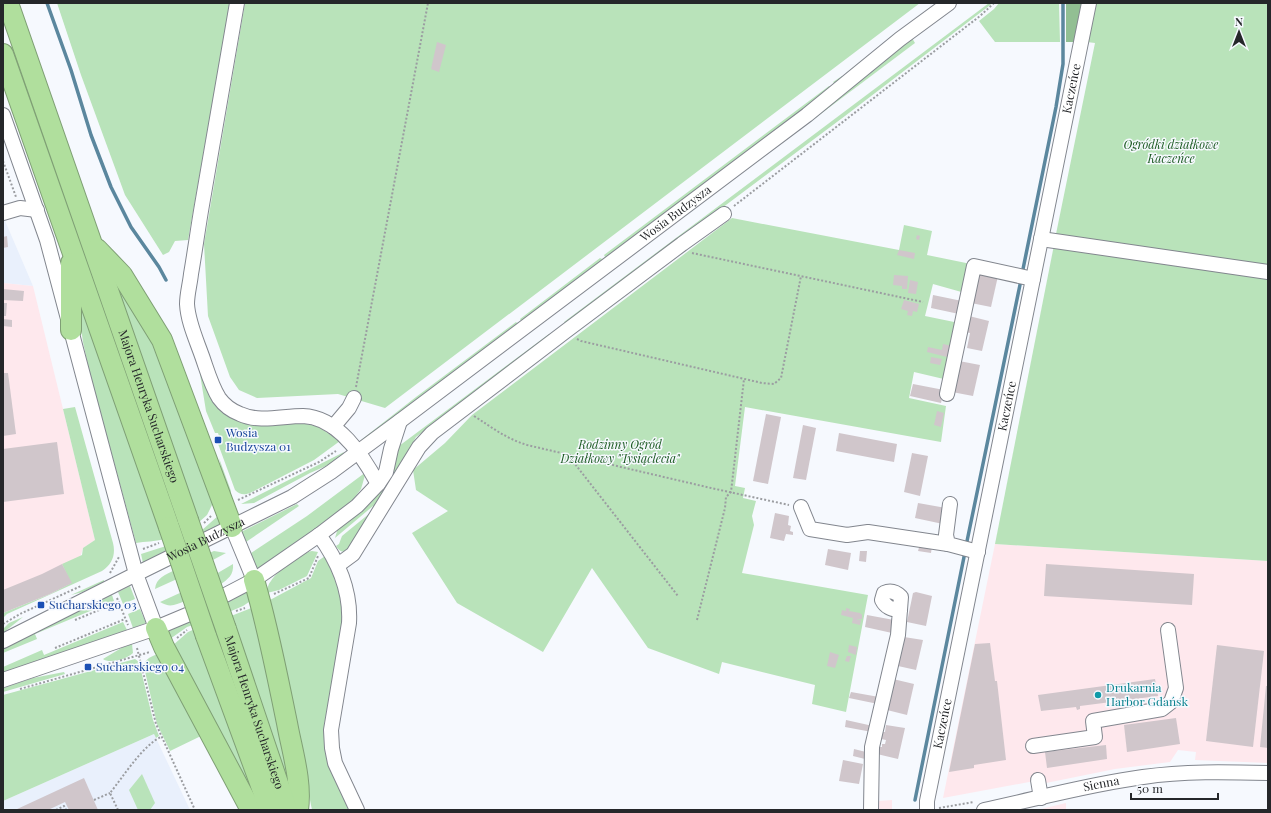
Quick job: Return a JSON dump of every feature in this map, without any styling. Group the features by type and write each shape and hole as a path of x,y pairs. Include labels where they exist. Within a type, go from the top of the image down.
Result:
{"highway":[{"name":"Majora Henryka Sucharskiego","path":"8,3 226,629 287,810"},
{"name":"Majora Henryka Sucharskiego","path":"3,54 206,636 270,810"},
{"path":"91,243 122,275 162,340 232,527"},
{"path":"71,249 71,330"},
{"path":"254,580 272,652 296,767 300,796 298,810"},
{"path":"156,628 251,810"}],"street":[{"path":"237,3 194,252 188,299 189,319 212,386 220,399 229,408 251,418 266,419 303,416 317,418 333,427 354,447 368,466 378,484"},
{"name":"Wosia Budzysza","path":"3,641 111,580 136,574 292,497 354,447 400,421 807,115 900,39 949,3"},
{"name":"Kaczeńce","path":"927,810 928,793 975,551 1030,278 1041,239 1089,3"},
{"path":"3,115 37,210 46,240 136,574 156,628"},
{"path":"3,213 20,208 37,210"},
{"path":"338,565 353,554 419,447 432,433 682,244 724,214"},
{"path":"1041,239 1268,272"},
{"path":"947,394 974,266 1030,278"},
{"path":"333,427 349,408 354,398"},
{"path":"3,680 156,628 187,615 254,580 319,535 357,506 378,484 386,472 391,449 400,421"},
{"path":"950,504 946,535 953,545"},
{"path":"801,508 810,529 847,535 868,532 953,545 975,551"},
{"path":"232,527 254,580"},
{"path":"319,535 338,565 346,587 350,610 331,730 335,763 357,810"},
{"path":"871,810 872,747 898,635 900,611"},
{"path":"1033,746 1095,737 1093,721 1162,709 1171,702 1176,688 1168,630"},
{"name":"Sienna","path":"984,810 1111,782 1143,777 1189,773 1268,773"},
{"path":"1038,780 1041,798"}],"path":[{"path":"354,398 428,3"},
{"path":"724,214 980,16 994,3"},
{"path":"3,161 17,201"},
{"path":"682,244 692,253 923,302"},
{"path":"566,331 581,341 744,379 774,384 781,378 801,276"},
{"path":"697,620 725,508 726,497 731,492 744,379"},
{"path":"465,409 497,432 510,439 527,445 801,508"},
{"path":"235,502 354,447"},
{"path":"567,454 678,596"},
{"path":"120,555 111,580 140,656 156,724 195,810"},
{"path":"3,624 22,613 88,583"},
{"path":"75,620 119,602"},
{"path":"54,648 126,618"},
{"path":"94,800 110,793 144,751 156,739 161,737"},
{"path":"110,793 118,810"},
{"path":"56,810 64,806 66,810"}],"shaded area":[{"path":"3,216 33,286 3,283"},
{"path":"3,283 33,286 95,540 83,548 72,583 50,594 3,613"},
{"path":"995,544 1268,561 1268,763 1195,760 1196,752 1178,750 1170,762 1115,769 1046,783 1045,779 943,798"},
{"path":"154,734 190,810 3,810 3,801"},
{"path":"892,800 892,810 878,810 878,801"},
{"path":"1066,803 1066,810 1037,810"}],"green space":[{"path":"57,3 230,3 188,240 175,241 169,252 163,255 125,195 81,75"},
{"path":"245,3 920,3 385,408 338,394 257,398 239,390 230,377 208,316 204,244"},
{"path":"936,3 939,3 837,84 364,439 361,440 516,322 521,321 520,319 600,258 602,259 605,257 604,255 829,86 831,87 835,84 833,82 847,74 846,73"},
{"path":"989,3 992,3 845,116 416,437 377,508 373,506 335,538 338,528 395,449 549,334 550,335 565,323 564,322"},
{"path":"999,3 1059,3 1060,42 995,42 979,21"},
{"path":"1066,3 1085,3 1077,42 1066,42"},
{"name":"Ogródki działkowe Kaczeńce","path":"1094,3 1268,4 1268,266 1056,234 1095,43 1087,42"},
{"path":"912,38 915,43 408,424 413,418"},
{"name":"Rodzinny Ogród Działkowy \"Tysiąclecia\"","path":"732,218 899,250 904,225 932,231 927,255 971,264 965,293 933,284 925,316 959,323 948,380 914,372 909,398 946,406 941,442 745,407 735,486 745,488 743,498 756,501 752,516 754,525 742,573 868,595 846,712 812,704 815,685 722,662 719,674 648,648 592,568 543,652 457,603 412,533 448,511 416,490 413,470 445,443 472,415"},
{"path":"1054,245 1268,278 1268,561 995,544"},
{"path":"112,276 146,330 159,356 216,503 212,505 207,515 198,523"},
{"path":"75,288 164,539 136,543 89,370 83,342"},
{"path":"199,368 208,393 218,408 317,426 340,441 314,460 250,493 240,494 235,490 217,441 220,439 218,433 215,433 206,411"},
{"path":"75,407 114,547 111,562 102,571 7,614 3,618 3,613 50,594 71,583 62,564 82,555 83,548 95,540 63,409"},
{"path":"344,452 335,462 310,473 254,503 241,504"},
{"path":"219,458 231,491 229,495 226,491"},
{"path":"366,472 361,489 352,501 342,510 292,547 257,569 251,553 307,516"},
{"path":"297,504 299,506 246,542 241,532"},
{"path":"370,513 374,514 350,551 342,552 339,550 336,546 339,544 342,536"},
{"path":"219,515 222,524 202,534 201,531"},
{"path":"166,546 168,551 143,563 141,554"},
{"path":"214,551 226,553 211,561 209,553"},
{"path":"312,551 318,552 307,576 279,590 267,593 269,584 278,572 301,555"},
{"path":"325,556 338,588 342,604 343,621 324,726 324,744 329,767 350,810 312,810 270,600 311,578 318,561"},
{"path":"233,564 233,571 228,579 220,585 216,574"},
{"path":"175,570 177,579 155,589 159,579"},
{"path":"104,580 104,582 83,592 71,595"},
{"path":"130,586 135,599 123,604 118,592"},
{"path":"249,591 252,600 229,612 226,603"},
{"path":"182,592 185,601 175,605 160,602"},
{"path":"112,595 114,601 35,634 37,639 3,653 3,648"},
{"path":"254,607 293,800 231,616"},
{"path":"140,609 146,623 133,628 128,614"},
{"path":"23,617 3,633 3,629 9,623"},
{"path":"192,620 193,625 187,627 170,639 166,631"},
{"path":"123,622 127,630 3,673 3,667 42,650 44,655"},
{"path":"195,629 261,810 172,646 188,632"},
{"path":"132,644 133,653 127,657 114,661 103,659 123,647"},
{"path":"160,653 201,736 170,751 157,724 144,667 147,659"},
{"path":"135,659 139,662 153,720 159,736 156,738 154,734 3,801 3,695"},
{"path":"64,672 65,674 3,692 3,688 33,678"},
{"path":"142,774 155,803 150,810 138,810 129,790"}],"building":[{"path":"437,42 446,45 439,72 431,69"},
{"path":"917,235 920,236 919,240 916,239"},
{"path":"7,236 8,247 3,248 3,237"},
{"path":"899,250 915,253 914,259 897,255"},
{"path":"977,272 998,276 991,307 971,303"},
{"path":"894,275 908,276 907,289 902,289 902,286 893,285"},
{"path":"910,280 918,282 916,294 908,293"},
{"path":"3,289 24,291 23,301 3,300"},
{"path":"933,295 962,301 959,314 931,308"},
{"path":"904,300 919,304 917,312 913,311 912,316 907,315 908,311 901,309"},
{"path":"3,303 7,303 6,316 3,316"},
{"path":"969,316 989,321 982,351 967,348 970,333 965,332"},
{"path":"3,319 12,320 12,327 3,326"},
{"path":"943,344 952,346 951,358 927,352 928,347 942,350"},
{"path":"931,357 942,359 940,365 930,363"},
{"path":"959,361 980,365 973,396 952,392"},
{"path":"3,373 8,373 16,434 3,436"},
{"path":"913,384 944,390 941,403 910,396"},
{"path":"937,411 944,413 941,427 934,425"},
{"path":"766,414 781,417 768,484 753,481"},
{"path":"803,425 816,428 806,480 793,478"},
{"path":"839,433 897,444 894,462 836,451"},
{"path":"57,442 64,494 3,502 3,449"},
{"path":"912,453 928,456 920,496 904,492"},
{"path":"918,503 946,508 943,524 915,518"},
{"path":"775,513 789,516 788,525 791,526 790,531 793,532 793,535 786,534 784,541 770,538"},
{"path":"920,544 932,546 931,553 918,551"},
{"path":"828,549 851,553 848,570 825,565"},
{"path":"860,551 867,551 866,562 859,561"},
{"path":"62,564 72,583 50,594 3,613 3,590"},
{"path":"1046,564 1194,574 1192,605 1044,596"},
{"path":"916,592 932,596 926,626 907,622 913,593"},
{"path":"846,608 850,609 849,611 860,613 862,615 862,619 856,619 861,620 860,625 852,623 853,618 841,615 842,610 846,611"},
{"path":"867,615 894,620 892,633 865,627"},
{"path":"904,637 923,640 916,670 898,666"},
{"path":"990,643 995,681 997,681 1006,760 974,765 974,768 949,772 975,644"},
{"path":"849,645 857,647 856,655 848,652"},
{"path":"1217,645 1264,651 1253,747 1206,741"},
{"path":"830,652 839,655 835,668 827,666"},
{"path":"847,656 851,656 849,662 845,661"},
{"path":"893,679 914,684 907,715 887,710"},
{"name":"Drukarnia Harbor Gdańsk","path":"1155,679 1158,696 1080,706 1080,709 1077,710 1076,707 1041,711 1038,695"},
{"path":"1266,686 1268,686 1268,748 1260,747"},
{"path":"851,692 879,697 878,704 849,698"},
{"path":"1176,718 1180,744 1127,752 1124,725"},
{"path":"846,720 873,726 872,732 845,727"},
{"path":"886,725 905,728 898,759 877,754 879,747 882,747 882,744 885,744 886,740 881,739 882,732 885,732"},
{"path":"1106,745 1107,759 1047,768 1045,752"},
{"path":"854,749 866,752 865,759 853,756"},
{"path":"843,760 863,764 859,784 839,781"},
{"path":"84,778 98,810 69,810 65,802 48,810 15,810"}],"waterway":[{"path":"47,3 71,70 91,135 111,187 131,227 159,267 166,280"},
{"path":"1022,274 1056,107 1063,64 1063,3"},
{"path":"966,546 1021,280"},
{"path":"915,800 965,552"}],"place":[{"name":"Wosia Budzysza 01","path":"218,440"},
{"name":"Sucharskiego 03","path":"41,605"},
{"name":"Sucharskiego 04","path":"88,667"},
{"name":"Drukarnia Harbor Gdańsk","path":"1098,695"}]}
